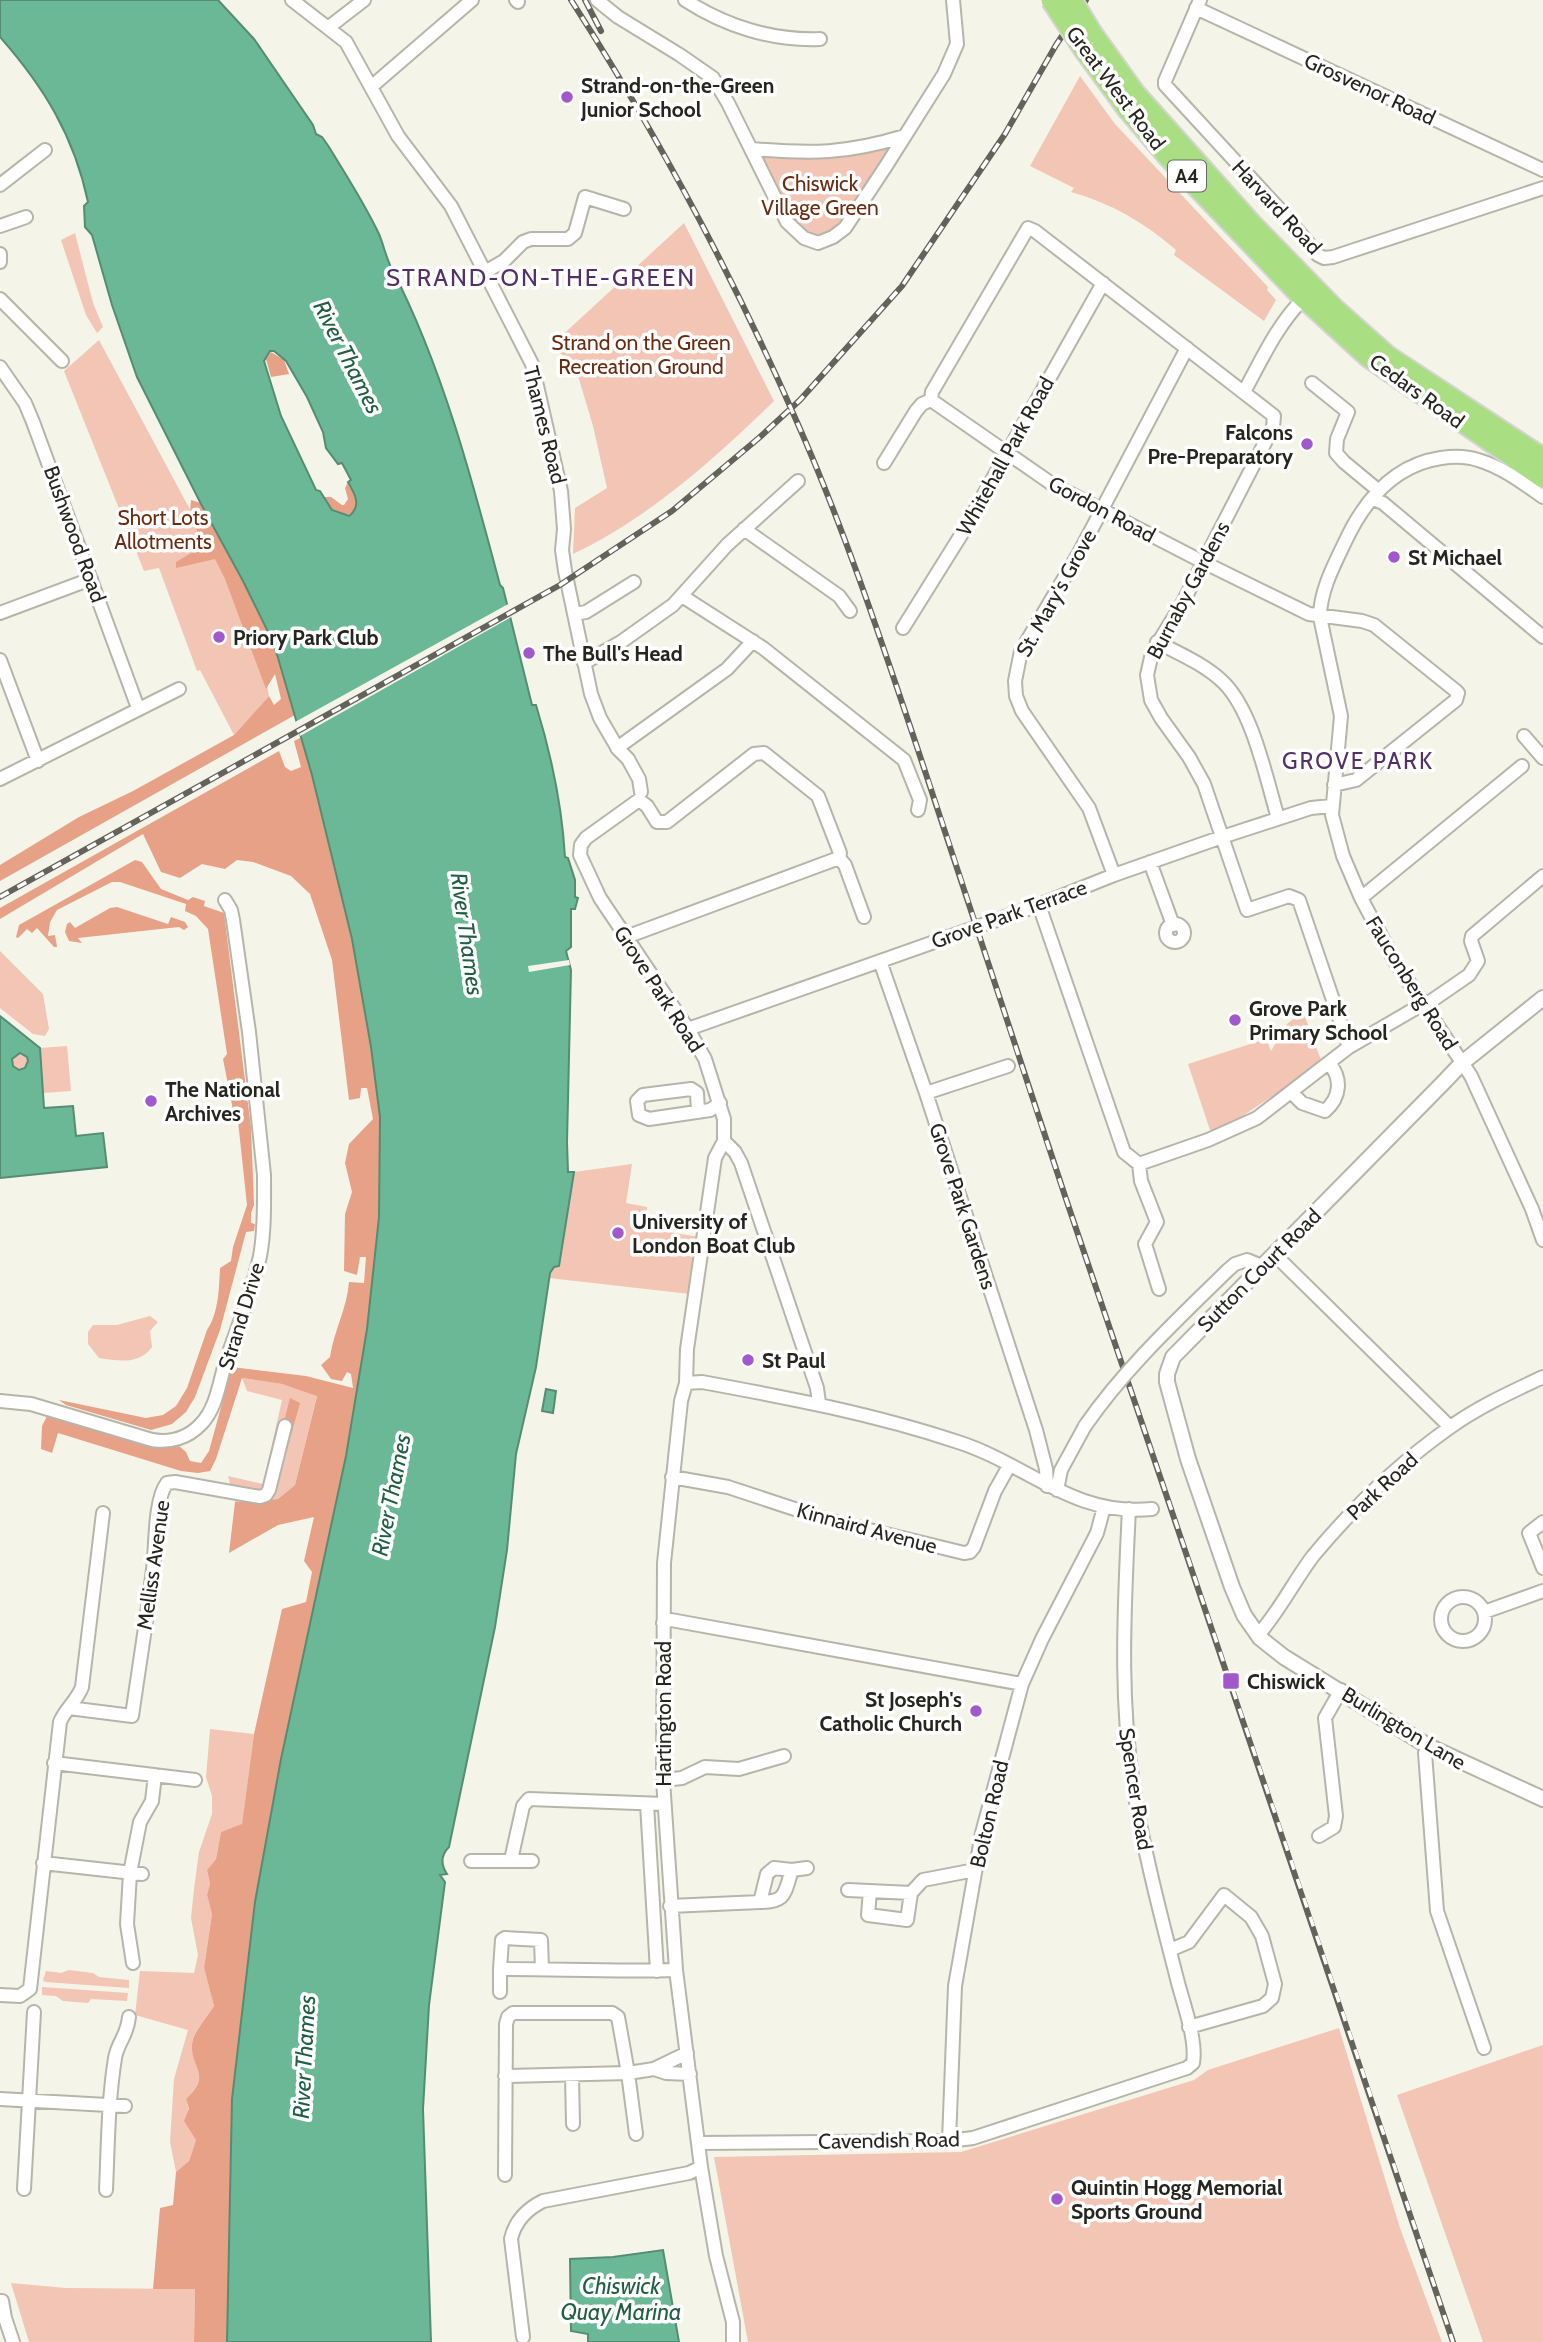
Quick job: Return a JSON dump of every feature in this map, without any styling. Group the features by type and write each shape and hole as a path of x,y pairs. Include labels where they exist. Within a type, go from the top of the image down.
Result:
{"highway":[{"name":"Great West Road","path":"1051,0 1088,42"},
{"name":"Great West Road","path":"1072,0 1088,42 1127,109 1169,158 1303,291"},
{"name":"Cedars Road","path":"1303,291 1388,356 1543,458"},
{"name":"Cedars Road","path":"1303,291 1368,357 1543,478"}],"street":[{"name":"Thames Road","path":"292,0 346,42 398,136 451,206 532,364 561,491 564,529 562,550 584,663 595,706 639,779 640,796"},
{"path":"329,27 364,0"},
{"path":"371,87 472,0"},
{"path":"597,0 618,17 713,78 729,103 787,222 804,238 818,243 845,228 905,136 953,54 957,40 953,0"},
{"path":"685,0 705,13 753,31 790,40 820,39"},
{"name":"Grosvenor Road","path":"1198,4 1543,170"},
{"name":"Harvard Road","path":"1198,4 1165,85 1318,255 1324,258 1333,257 1543,188"},
{"path":"752,149 810,154 845,151 905,136"},
{"path":"0,185 45,150"},
{"path":"485,272 504,261 523,242 531,239 568,239 575,233 587,191 624,209"},
{"path":"0,226 26,217"},
{"path":"884,463 916,411 931,400 932,392 1028,228 1035,230 1244,392 1303,291"},
{"path":"0,254 0,262"},
{"name":"Whitehall Park Road","path":"903,628 961,535 1103,283"},
{"path":"0,299 62,360"},
{"name":"St. Mary's Grove","path":"1114,874 1092,813 1026,719 1016,696 1014,681 1024,644 1102,510 1187,348"},
{"name":"Bushwood Road","path":"0,367 29,412 138,708"},
{"path":"1312,383 1348,412 1337,439 1336,453 1344,462 1383,503 1543,637"},
{"name":"Burnaby Gardens","path":"1244,392 1275,419 1203,562 1157,642 1148,664 1147,681 1151,700 1199,775 1247,910 1289,896 1299,900 1349,1047"},
{"name":"Gordon Road","path":"931,400 1052,484 1203,562 1308,614 1374,625 1458,693 1456,700 1356,780 1334,785"},
{"path":"1320,617 1322,598 1343,546 1364,505 1391,478 1407,468 1424,461 1457,456 1475,458 1525,484 1543,497"},
{"path":"584,663 632,635 681,596 711,561 798,481"},
{"path":"744,529 839,596 850,611"},
{"path":"0,613 91,579"},
{"path":"575,614 586,612 634,582"},
{"path":"681,596 752,641 904,760 920,800 918,810"},
{"name":"Fauconberg Road","path":"1320,617 1340,716 1332,806 1333,823 1340,846 1361,898 1394,960 1462,1063 1537,1206 1543,1240"},
{"path":"618,748 727,669 752,641"},
{"path":"1157,642 1204,667 1234,695 1250,727 1278,818"},
{"path":"0,660 38,761"},
{"path":"0,779 179,688"},
{"path":"1524,736 1543,758"},
{"path":"640,796 657,822 667,822 754,754 761,752 818,796 840,853 839,858 845,865 864,917"},
{"path":"1361,898 1522,766"},
{"name":"Grove Park Road","path":"640,796 582,841 582,860 593,886 705,1059 724,1119 723,1141"},
{"name":"Grove Park Terrace","path":"688,1029 1039,905 1114,874 1278,818 1317,807 1332,806"},
{"path":"626,937 839,858"},
{"path":"1150,862 1173,925"},
{"path":"1139,1164 1208,1140 1258,1118 1349,1047 1423,1005 1472,972 1478,961 1471,941 1472,936 1543,876"},
{"name":"Strand Drive","path":"0,1401 31,1404 163,1442 192,1433 202,1424 214,1404 249,1298 260,1254 264,1196 246,1005 231,910 225,900"},
{"path":"1039,905 1124,1152 1139,1164 1142,1181 1157,1222 1144,1244 1160,1289"},
{"name":"Grove Park Gardens","path":"880,961 1036,1430 1052,1488"},
{"name":"Sutton Court Road","path":"1244,1615 1188,1459 1167,1374 1173,1357 1462,1063 1543,999"},
{"path":"1290,1092 1302,1103 1325,1111 1331,1105 1340,1081 1329,1063"},
{"path":"926,1093 1008,1066"},
{"path":"698,1112 697,1093 691,1089 643,1095 636,1101 639,1115 649,1119 698,1112 710,1110 720,1103"},
{"path":"723,1141 741,1163 817,1388 819,1403"},
{"name":"Hartington Road","path":"723,1141 715,1158 687,1349 686,1382 681,1401 666,1534 663,1780 676,1970 701,2167 723,2287 727,2292 733,2322 732,2338"},
{"path":"1274,1254 1450,1427"},
{"path":"1052,1488 1084,1426 1124,1376 1235,1264 1247,1260 1262,1266"},
{"name":"Park Road","path":"1258,1635 1298,1577 1361,1502 1389,1476 1450,1427 1543,1377"},
{"path":"686,1382 702,1382 819,1403 876,1417 960,1442 1085,1503 1104,1507 1152,1509"},
{"name":"Melliss Avenue","path":"69,1708 132,1716 163,1488 167,1483 175,1482 260,1497 266,1495 270,1490 285,1426"},
{"path":"1041,1453 1067,1457"},
{"name":"Kinnaird Avenue","path":"672,1477 739,1490 828,1520 964,1553 970,1552 974,1547 995,1491 1009,1466"},
{"name":"Bolton Road","path":"949,2141 955,1986 988,1807 1023,1684 1047,1628 1097,1533 1104,1507"},
{"name":"Spencer Road","path":"1129,1509 1124,1624 1125,1723 1137,1812 1189,2027 1193,2063"},
{"path":"0,1995 20,1996 30,1989 60,1722 63,1713 78,1697 82,1687 103,1513"},
{"path":"1543,1522 1529,1533 1543,1568"},
{"path":"1484,1612 1543,1591"},
{"name":"Burlington Lane","path":"1244,1615 1258,1635 1284,1657 1428,1746 1543,1799"},
{"path":"663,1623 671,1620 1023,1684"},
{"path":"1319,1836 1335,1827 1325,1718 1341,1690"},
{"path":"1428,1746 1425,1753 1427,1801 1437,1910 1484,2049"},
{"path":"663,1780 682,1778 705,1767 738,1769 784,1756"},
{"path":"54,1763 195,1780"},
{"path":"133,1963 127,1924 136,1873 140,1822 152,1801 155,1775"},
{"path":"511,1860 523,1806 529,1799 664,1804"},
{"path":"647,1804 657,1970"},
{"path":"471,1861 532,1861"},
{"path":"43,1863 136,1873"},
{"path":"760,1902 770,1870 807,1868"},
{"path":"670,1906 780,1900 792,1870"},
{"path":"870,1891 868,1915 908,1920 911,1893 923,1880 975,1871"},
{"path":"849,1890 911,1893"},
{"path":"1170,1950 1189,1942 1224,1895 1242,1907 1258,1929 1275,1984 1272,1998 1263,2006 1189,2027"},
{"path":"500,1992 500,1944 505,1938 541,1940 542,1969"},
{"path":"500,1969 676,1970"},
{"path":"24,2189 34,2012"},
{"path":"505,2175 506,2024 513,2013 612,2014 618,2017 636,2134"},
{"path":"106,2190 108,2105 118,2046 126,2037 129,2017"},
{"path":"505,2076 628,2073 654,2069 687,2053"},
{"name":"Cavendish Road","path":"699,2143 949,2141 986,2134 1187,2068 1193,2063"},
{"path":"654,2069 666,2073 690,2074"},
{"path":"572,2075 573,2124"},
{"path":"0,2099 125,2106"},
{"path":"523,2337 514,2324 511,2239 517,2224 529,2208 542,2201 689,2173 701,2167"},
{"path":"0,2301 13,2342"}],"green space":[{"path":"1080,76 1115,124 1268,287 1267,290 1276,300 1264,321 1174,255 1176,250 1140,223 1114,208 1071,192 1074,188 1030,166"},
{"name":"Chiswick Village Green","path":"901,141 849,227 818,247 786,222 751,151"},
{"name":"Strand on the Green Recreation Ground","path":"684,223 774,401 680,486 628,523 573,554 575,508 607,488 576,369 554,347 556,341"},
{"path":"75,233 93,303 103,327 97,333 86,315 61,240"},
{"name":"Short Lots Allotments","path":"99,340 215,556 263,664 269,696 234,735 200,670 197,671 159,568 144,571 64,371"},
{"path":"0,951 43,994 49,1029 45,1036 33,1034 0,1008"},
{"path":"1303,1011 1322,1063 1217,1133 1210,1130 1188,1064 1266,1039 1271,1051 1287,1024"},
{"path":"67,1046 71,1091 43,1093 40,1048"},
{"path":"17,1054 23,1054 28,1062 26,1068 17,1070 12,1065 12,1059"},
{"name":"University of London Boat Club","path":"632,1164 626,1203 647,1207 644,1228 699,1237 690,1294 549,1278 566,1218 574,1172"},
{"path":"150,1316 158,1322 150,1331 152,1347 141,1357 128,1360 99,1358 88,1344 88,1332 93,1325 117,1325"},
{"path":"242,1378 282,1384 317,1395 295,1485 278,1499 235,1502 228,1476 263,1484 282,1400 247,1391"},
{"path":"210,1729 254,1734 242,1825 221,1832 216,1859 207,1870 210,1885 207,1895 212,1914 204,1968 214,2006 193,2038 193,2056 199,2075 194,2090 186,2099 196,2140 189,2161 176,2172 170,2142 174,2079 188,2030 135,2015 140,1971 194,1973 198,1955 191,1918 194,1889 199,1852 212,1814 212,1796 206,1777"},
{"path":"69,1970 129,1980 129,1988 43,1980 46,1971 61,1973"},
{"path":"42,1987 128,1993 127,2001 91,1999 88,2003 63,2001 56,1996 42,1995"},
{"name":"Quintin Hogg Memorial Sports Ground","path":"1339,2028 1400,2228 1442,2342 748,2342 714,2157 961,2152 1194,2080 1208,2070"},
{"path":"1543,2045 1543,2342 1483,2342 1397,2095"},
{"path":"11,2283 66,2288 195,2289 194,2342 29,2342"}],"shaded area":[{"path":"271,352 284,360 289,374 271,377 266,359"},
{"path":"348,482 356,502 354,511 344,516 332,510 323,497 331,497 344,505 348,499 345,488"},
{"path":"191,500 204,504 261,599 295,715 0,881 0,865 79,817 133,791 234,735 269,696 274,705 281,699 275,674 266,689 215,559 176,568 176,562 203,546 190,513"},
{"path":"306,735 347,876 380,1095 379,1217 367,1329 346,1456 281,1759 255,1902 232,2099 227,2342 194,2342 195,2289 153,2289 160,2208 173,2205 176,2172 189,2161 196,2140 184,2121 189,2109 186,2099 194,2090 199,2076 193,2056 193,2039 214,2006 204,1968 212,1914 207,1895 210,1884 207,1870 216,1859 221,1832 242,1824 254,1734 282,1609 306,1602 312,1572 304,1561 314,1517 278,1525 229,1553 235,1502 278,1499 295,1485 317,1396 282,1384 242,1378 216,1459 210,1471 198,1473 181,1471 58,1433 52,1453 41,1449 42,1426 47,1416 156,1447 179,1446 190,1461 201,1463 209,1451 232,1367 306,1376 353,1388 351,1374 347,1372 342,1381 331,1379 321,1365 330,1357 349,1282 364,1283 366,1257 360,1257 357,1275 344,1271 345,1214 352,1192 345,1163 349,1144 373,1119 367,1088 361,1088 360,1098 349,1100 332,960 310,894 291,876 253,862 237,860 225,869 202,864 180,878 161,872 143,834 0,919 0,908 279,751 285,767 291,771 301,767 294,741"},
{"path":"135,860 142,862 161,889 188,900 193,897 205,901 204,906 224,913 251,1128 254,1205 251,1223 255,1224 254,1231 246,1232 220,1330 195,1397 186,1412 172,1424 151,1430 66,1405 59,1400 146,1418 163,1415 176,1406 187,1388 214,1316 220,1268 231,1261 247,1205 238,1121 234,1115 223,1059 227,1054 208,929 196,916 185,911 186,904 120,882 112,882 57,910 50,922 48,936 55,935 57,947 37,928 32,933 27,929 16,937 19,925"},
{"path":"117,907 168,924 171,917 185,922 188,927 184,930 179,927 78,938 82,943 69,941 65,932 67,924 70,922 75,928 110,908"},
{"path":"290,1398 300,1403 278,1482 274,1484 269,1481"}],"water":[{"name":"River Thames","path":"0,0 218,0 254,39 313,125 316,134 322,137 329,147 379,234 441,384 503,588 532,705 536,705 546,742 555,780 565,857 568,858 575,880 575,897 578,898 575,909 571,909 571,947 566,951 571,970 568,1172 574,1172 559,1266 554,1267 550,1273 536,1367 516,1454 507,1550 495,1627 449,1847 443,1857 447,1874 440,1875 445,1882 429,2005 423,2109 431,2342 227,2342 232,2099 255,1902 281,1759 346,1456 367,1329 379,1217 380,1117 352,939 312,775 274,644 137,377 92,235 85,227 84,206 88,202 66,134 43,94 0,37","holes":["270,351 274,351 286,361 307,397 323,432 326,448 338,464 342,463 351,480 348,482 355,495 356,504 349,516 332,510 320,491 316,490 281,416 264,361"]},
{"path":"0,1016 40,1048 44,1108 73,1106 76,1136 103,1133 107,1167 0,1178","holes":["20,1053 27,1057 25,1068 19,1070 13,1066 12,1059"]},
{"path":"546,1389 556,1391 553,1413 542,1411"},
{"name":"Chiswick Quay Marina","path":"663,2250 679,2342 588,2342 588,2334 571,2331 570,2259 613,2257"}],"pier":[{"path":"510,603 513,616 300,736 295,722"},
{"path":"569,960 570,965 529,972 528,966"}],"railway":[{"path":"571,0 634,102 747,313 814,461 845,540 1453,2342"},
{"path":"585,0 601,31"},
{"path":"0,897 560,585 672,511 800,400 902,286 1005,134 1056,45 1086,0"}],"place":[{"name":"Strand-on-the-Green Junior School","path":"567,97"},
{"name":"Falcons Pre-Preparatory","path":"1307,444"},
{"name":"St Michael","path":"1394,557"},
{"name":"Priory Park Club","path":"219,637"},
{"name":"The Bull's Head","path":"529,653"},
{"name":"Grove Park Primary School","path":"1235,1020"},
{"name":"The National Archives","path":"151,1101"},
{"name":"University of London Boat Club","path":"618,1233"},
{"name":"St Paul","path":"748,1360"},
{"name":"Chiswick","path":"1231,1681"},
{"name":"St Joseph's Catholic Church","path":"976,1711"},
{"name":"Quintin Hogg Memorial Sports Ground","path":"1057,2199"}],"district":[{"name":"STRAND-ON-THE-GREEN","path":"541,277"},
{"name":"GROVE PARK","path":"1358,761"}]}
